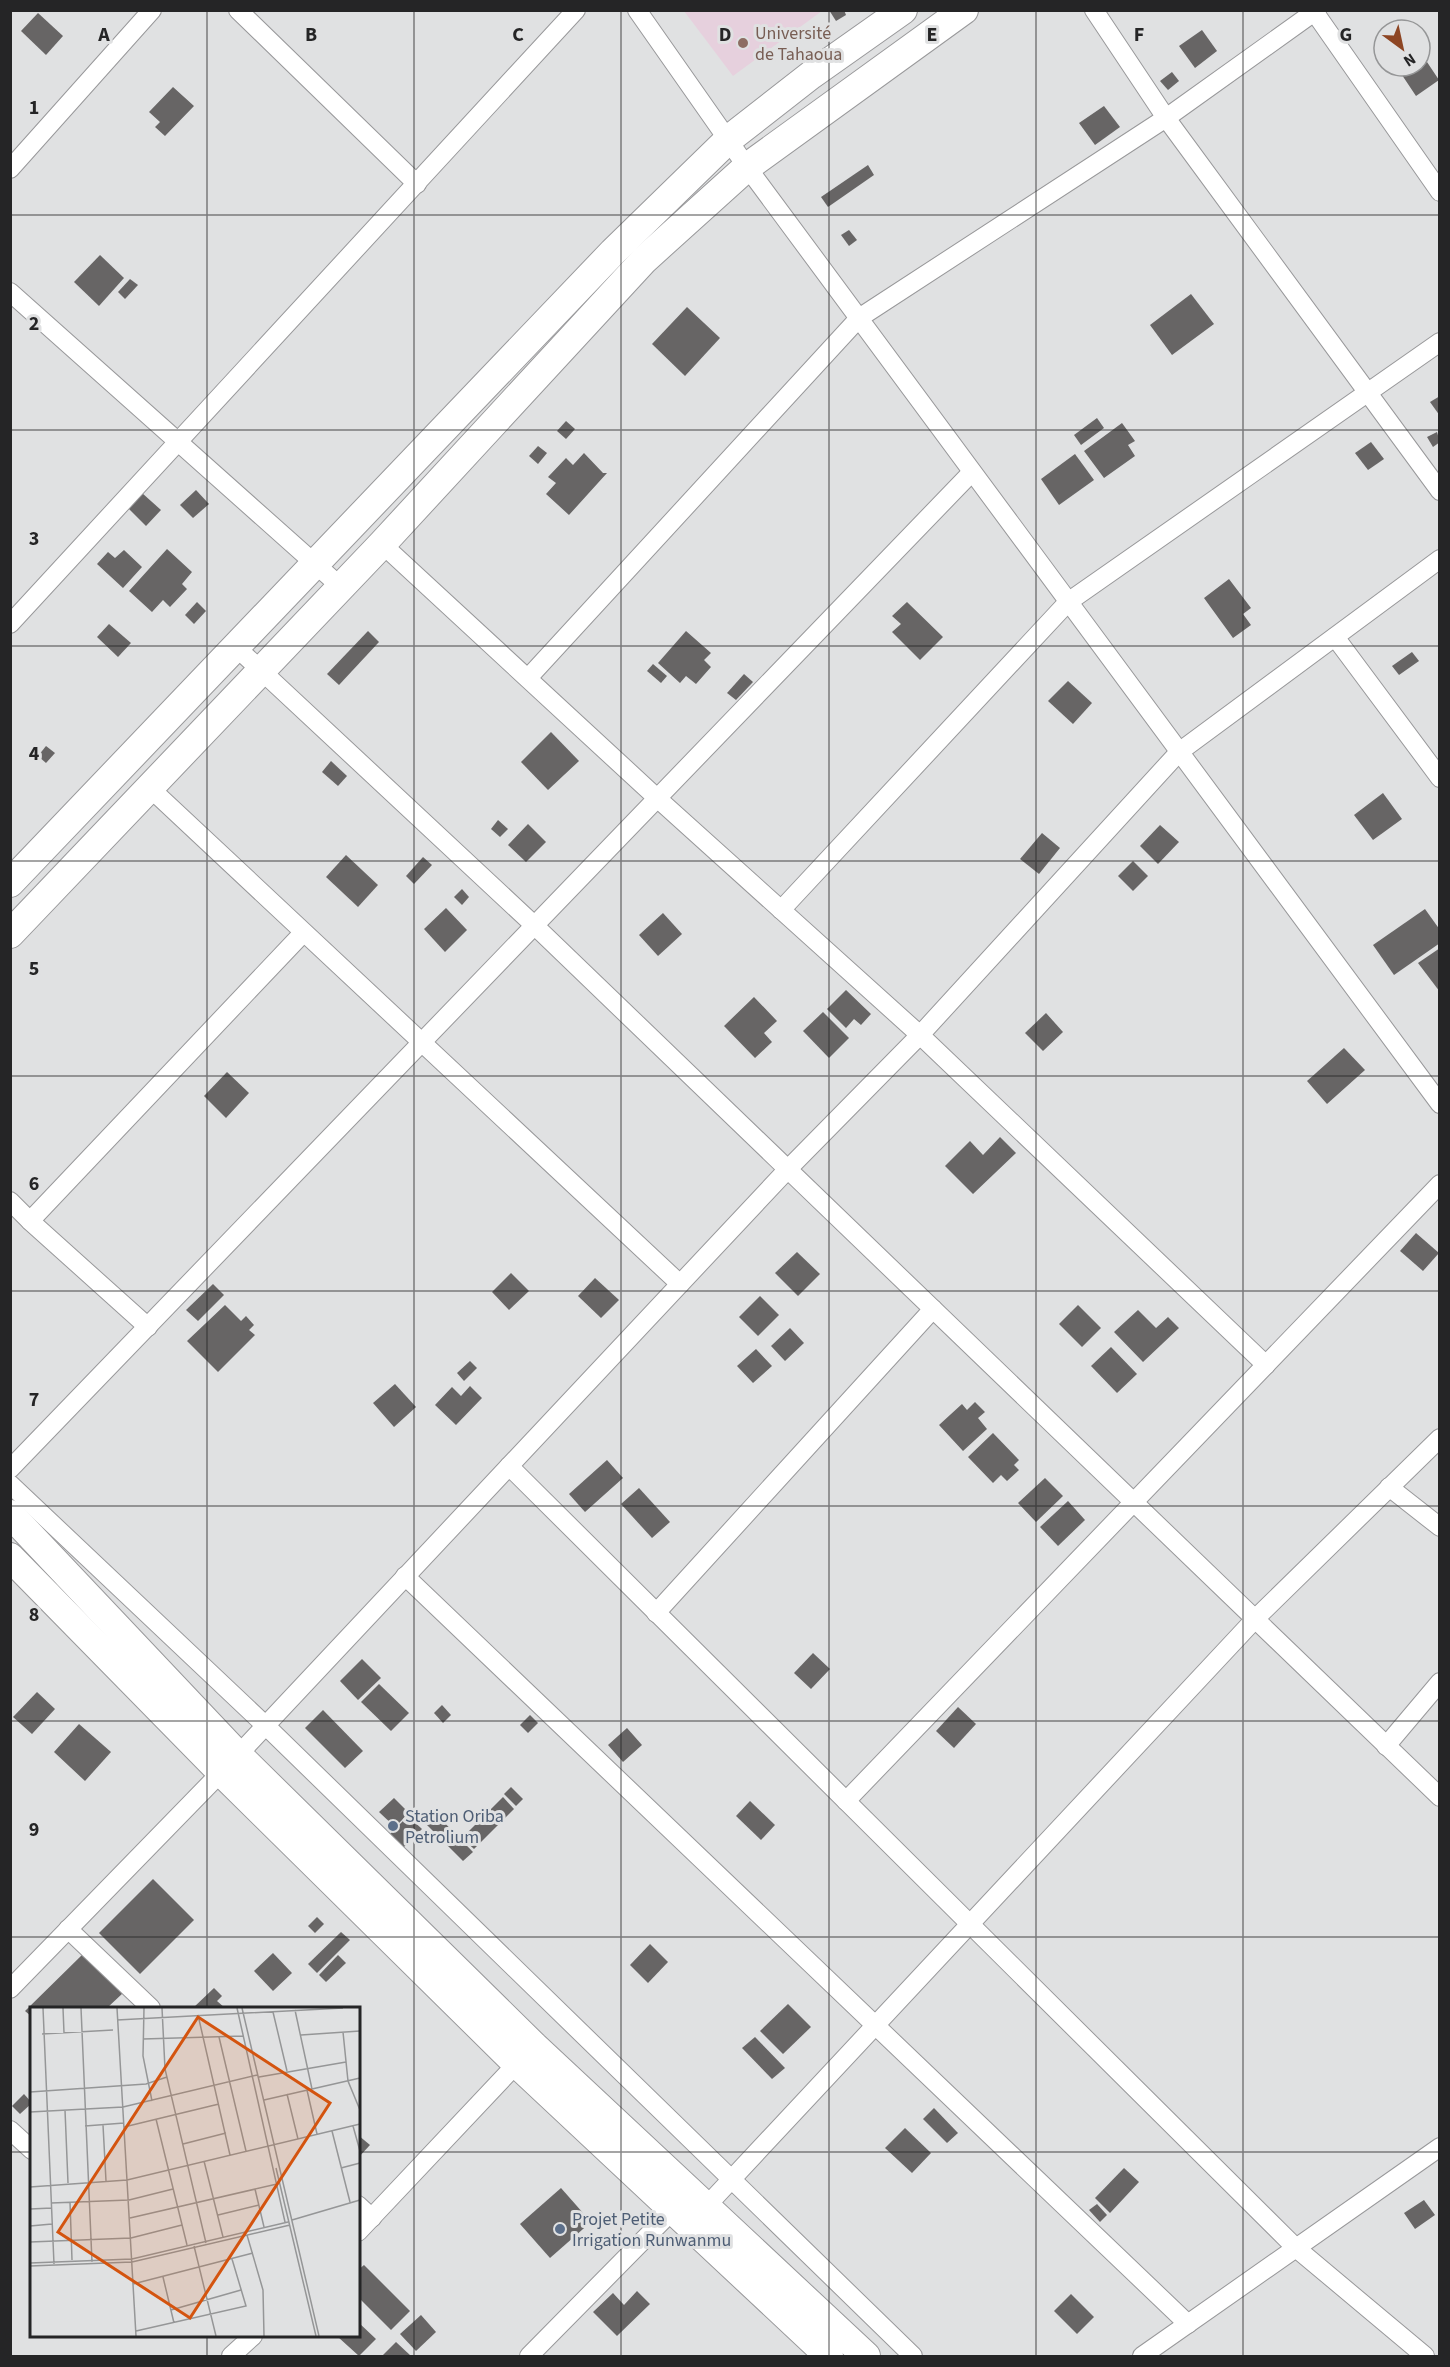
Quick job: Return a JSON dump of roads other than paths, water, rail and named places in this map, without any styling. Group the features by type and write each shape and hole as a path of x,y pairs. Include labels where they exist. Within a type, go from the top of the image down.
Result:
{"main road":[{"path":"10,883 613,252 729,139 810,75 903,10"},
{"path":"10,934 382,544 644,260 747,167 964,10"},
{"path":"10,1514 229,1763"},
{"path":"10,1557 229,1763 689,2214 829,2356"},
{"path":"689,2214 866,2356"}],"street":[{"path":"10,169 152,10"},
{"path":"238,10 417,184"},
{"path":"10,624 576,10"},
{"path":"637,10 747,167 1440,1104"},
{"path":"1094,10 1166,118 1440,491"},
{"path":"528,678 859,318 1166,118 1315,11 1440,192"},
{"path":"10,291 341,587"},
{"path":"781,910 1068,602 1440,342"},
{"path":"10,1469 972,472"},
{"path":"382,544 657,798 920,1035 1266,1365"},
{"path":"10,1989 229,1763 788,1169 920,1035 1179,753 1440,559"},
{"path":"1335,637 1440,778"},
{"path":"237,648 534,926 1440,1797"},
{"path":"150,788 680,1284"},
{"path":"30,1221 303,933"},
{"path":"846,1801 1440,1184"},
{"path":"10,1201 147,1327"},
{"path":"656,1613 933,1309"},
{"path":"529,2356 689,2214 731,2180 1255,1620 1440,1438"},
{"path":"509,1466 1296,2248 1425,2356"},
{"path":"10,1484 265,1725 913,2356"},
{"path":"1389,1487 1440,1527"},
{"path":"405,1576 1188,2324"},
{"path":"1386,1746 1440,1682"},
{"path":"68,1929 151,2007"},
{"path":"360,2230 525,2055"},
{"path":"10,2130 30,2148"},
{"path":"1142,2356 1440,2147"},
{"path":"360,2207 372,2218"}],"place":[{"name":"Université de Tahaoua","path":"743,43"},
{"name":"Station Oriba Petrolium","path":"393,1826"},
{"name":"Projet Petite Irrigation Runwanmu","path":"560,2229"}]}
